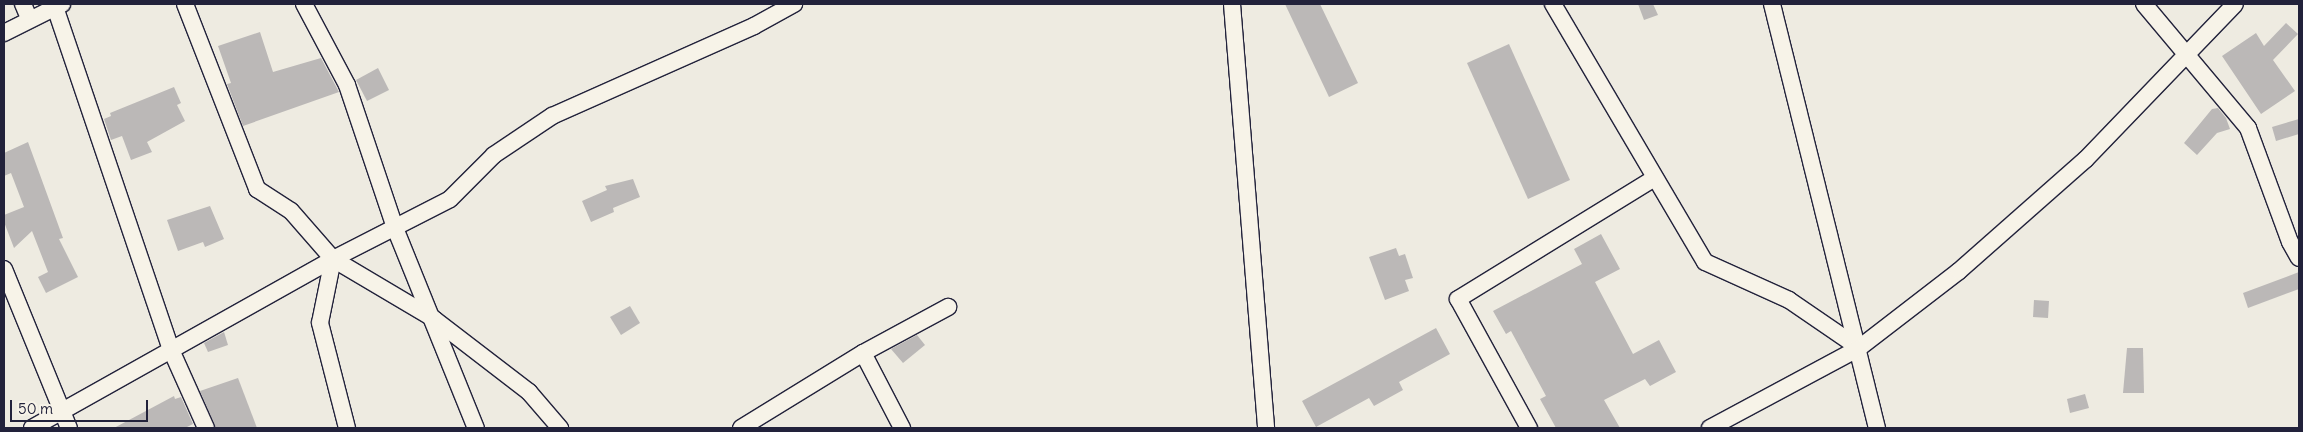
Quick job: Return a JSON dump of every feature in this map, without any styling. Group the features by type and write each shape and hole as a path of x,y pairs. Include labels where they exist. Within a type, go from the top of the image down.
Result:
{"street":[{"path":"184,4 257,189 291,211 333,259 434,319 529,392 560,428"},
{"path":"304,4 347,85 395,228 434,319 476,428"},
{"path":"32,428 172,352 333,259 450,199 494,155 552,116 754,26 794,4"},
{"path":"1232,4 1266,428"},
{"path":"1553,4 1705,262 1789,300 1859,348"},
{"path":"1772,4 1859,348 1877,428"},
{"path":"2144,4 2188,53 2248,128 2290,242 2299,258"},
{"path":"1710,428 1859,348 1959,271 2085,160 2235,4"},
{"path":"4,33 26,11 59,5 172,352 206,428"},
{"path":"1529,428 1458,299 1655,178"},
{"path":"333,259 320,323 347,428"},
{"path":"4,269 68,428"},
{"path":"741,428 761,423 863,353 948,307"},
{"path":"863,353 902,428"}],"building":[{"path":"1285,4 1320,4 1358,83 1329,97"},
{"path":"1638,4 1653,4 1658,15 1644,20"},
{"path":"2286,23 2298,34 2273,60 2295,91 2261,114 2222,56 2256,33 2264,46"},
{"path":"260,32 273,72 321,58 339,92 243,126 227,84 231,83 218,46"},
{"path":"1509,44 1570,180 1528,199 1467,63"},
{"path":"378,68 389,90 367,101 356,80"},
{"path":"174,87 181,103 177,105 185,121 147,142 152,152 131,160 122,136 111,140 104,119 111,116 110,113"},
{"path":"2218,108 2226,118 2230,129 2217,133 2197,155 2184,143 2212,109"},
{"path":"2299,119 2299,134 2276,141 2272,127"},
{"path":"28,142 63,238 59,239 78,277 46,293 38,277 48,272 32,231 14,248 4,222 4,215 24,207 11,173 4,176 4,153"},
{"path":"633,179 640,197 613,208 614,212 591,222 582,201 607,190 605,186"},
{"path":"210,206 224,239 205,247 203,242 178,251 167,220"},
{"path":"1601,234 1620,269 1595,282 1633,354 1659,340 1676,372 1650,386 1645,379 1604,400 1620,428 1556,428 1540,399 1546,396 1511,331 1506,334 1493,311 1582,264 1574,249"},
{"path":"1396,248 1399,256 1405,254 1413,278 1405,280 1409,291 1385,300 1369,257"},
{"path":"2299,272 2299,289 2248,308 2243,293"},
{"path":"2034,300 2049,301 2048,318 2033,317"},
{"path":"630,306 640,323 621,335 610,317"},
{"path":"1436,328 1450,354 1399,382 1403,390 1374,406 1369,398 1316,427 1302,401"},
{"path":"224,332 228,345 208,352 204,343"},
{"path":"917,335 925,345 903,363 891,349"},
{"path":"2127,348 2143,348 2144,393 2123,393"},
{"path":"238,378 257,428 216,428 200,391"},
{"path":"2085,394 2089,408 2070,413 2067,399"},
{"path":"174,396 175,399 181,397 193,424 185,428 114,428"}]}
